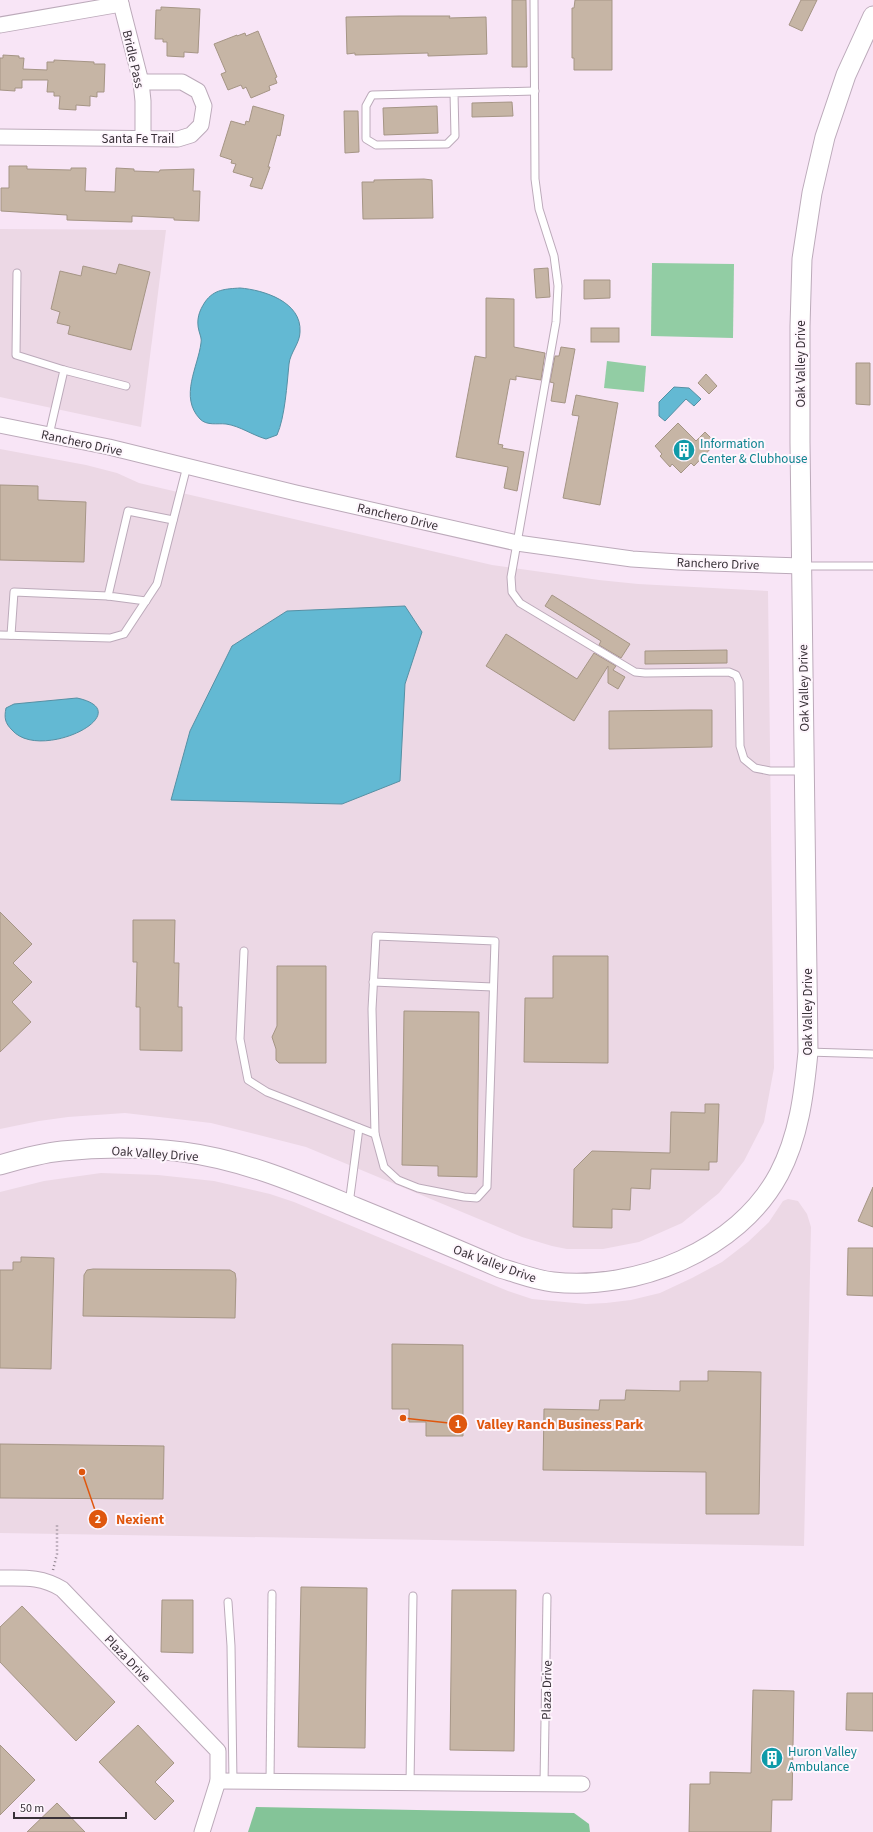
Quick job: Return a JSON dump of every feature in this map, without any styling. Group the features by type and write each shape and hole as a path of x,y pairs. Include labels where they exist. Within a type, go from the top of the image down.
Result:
{"street":[{"name":"Bridle Pass","path":"0,26 121,2 141,82 143,101 143,138"},
{"name":"Oak Valley Drive","path":"0,1165 61,1151 138,1149 183,1152 244,1165 272,1173 500,1268 529,1277 553,1282 580,1283 613,1281 662,1268 693,1256 727,1233 756,1207 778,1175 795,1134 803,1101 808,1052 800,326 802,259 812,193 825,137 846,75 873,16"},
{"name":"Santa Fe Trail","path":"0,137 178,139 191,135 201,125 204,106 198,91 182,82 141,82"},
{"name":"Ranchero Drive","path":"0,425 187,466 517,543 632,559 802,566"},
{"name":"Plaza Drive","path":"0,1578 34,1578 50,1582 62,1589 218,1751 226,1781 202,1832"},
{"path":"226,1781 582,1784"}],"lane":[{"path":"534,0 535,179 539,209 554,256 558,286 556,322 511,577 512,592 520,603 635,672 729,672 736,675 739,682 740,746 744,759 755,768 770,771 805,771"},
{"path":"454,93 455,136 447,144 376,145 366,139 366,106 372,95 535,91"},
{"path":"17,273 16,355 64,370 126,386"},
{"path":"50,435 64,370"},
{"path":"0,635 110,638 124,634 157,584 187,466"},
{"path":"108,596 128,511 173,520"},
{"path":"802,566 873,566"},
{"path":"11,635 14,592 108,596 146,601"},
{"path":"376,936 495,941 488,1187 477,1198 418,1188 398,1180 384,1167 375,1134 372,1008 373,982 376,936"},
{"path":"244,951 240,1039 248,1080 267,1092 375,1134"},
{"path":"373,982 493,987"},
{"path":"808,1052 873,1054"},
{"path":"349,1204 359,1128"},
{"path":"270,1782 272,1594"},
{"path":"410,1782 413,1596"},
{"name":"Plaza Drive","path":"544,1783 547,1598"},
{"path":"226,1781 231,1646 228,1602"}],"path":[{"path":"50,1582 57,1554 57,1523"}],"shaded area":[{"path":"0,229 166,230 141,427 0,397"},
{"path":"0,449 86,465 117,473 139,483 492,565 638,584 768,591 774,1068 764,1122 744,1161 719,1193 682,1223 639,1242 603,1249 567,1249 522,1237 306,1147 211,1123 125,1113 68,1117 0,1129"},
{"path":"101,1173 158,1175 214,1181 270,1194 294,1202 508,1291 532,1299 586,1304 631,1300 660,1293 692,1278 722,1262 748,1242 769,1222 783,1201 788,1199 798,1201 807,1214 811,1227 804,1546 0,1533 0,1192 44,1181"}],"green space":[{"path":"652,263 734,264 733,338 651,336"},
{"path":"607,361 646,366 644,392 604,388"},
{"path":"256,1807 574,1813 589,1824 590,1832 248,1832"}],"water":[{"path":"225,289 250,289 270,295 280,300 288,305 295,313 299,322 300,336 289,364 280,428 277,435 266,439 231,425 206,423 200,419 194,410 191,401 190,392 201,342 198,323 201,309 212,294"},
{"path":"674,387 689,388 701,399 694,406 686,399 665,421 659,416 659,402"},
{"path":"405,606 422,632 405,684 400,781 342,804 171,800 190,731 232,646 287,611"},
{"path":"77,698 94,705 98,714 92,723 79,732 62,738 43,741 25,739 12,730 6,720 6,708 14,704"}],"building":[{"path":"512,0 526,0 527,67 512,67"},
{"path":"575,0 612,0 612,70 574,70 574,58 572,58 572,8 574,8"},
{"path":"801,0 817,0 802,31 789,25"},
{"path":"161,7 200,9 198,53 184,52 184,57 167,56 167,42 163,42 163,39 155,39 156,10 161,10"},
{"path":"450,16 449,18 486,17 487,54 428,56 428,53 347,54 346,17"},
{"path":"258,31 277,77 275,78 277,83 269,86 270,90 251,98 246,87 243,89 241,85 228,90 221,74 226,72 214,44 237,35 245,33 246,36"},
{"path":"3,55 19,56 19,58 24,58 23,69 47,70 47,62 54,62 54,60 105,64 104,92 97,92 97,97 90,96 90,106 76,105 76,110 59,109 60,96 54,96 54,92 47,92 48,80 22,80 22,88 15,88 15,91 0,90 0,58 3,58"},
{"path":"512,102 513,116 472,117 472,103"},
{"path":"253,106 284,115 280,136 277,135 268,167 270,167 262,189 250,186 253,178 233,172 236,164 231,163 232,160 220,156 231,121 245,125 246,121 249,122"},
{"path":"437,106 438,133 384,135 383,108"},
{"path":"344,111 358,111 359,152 345,153"},
{"path":"9,166 27,166 27,169 71,170 71,168 86,168 85,191 115,192 116,168 134,169 134,171 159,172 160,170 194,169 193,191 200,191 199,221 132,216 132,222 67,220 67,215 1,211 1,188 9,188"},
{"path":"374,180 432,180 433,218 363,219 362,182 374,182"},
{"path":"119,264 150,272 131,350 68,334 70,326 57,323 60,312 51,309 60,271 81,276 83,266 116,274"},
{"path":"548,268 550,297 536,298 534,269"},
{"path":"584,280 610,280 610,298 584,299"},
{"path":"486,298 514,299 514,347 545,353 541,380 516,376 516,380 510,379 498,444 503,445 502,448 524,452 517,491 504,488 508,467 456,457 475,356 486,358"},
{"path":"591,328 619,328 619,342 591,342"},
{"path":"561,347 575,349 565,403 551,401 554,383 550,382 555,356 559,356"},
{"path":"856,363 870,363 870,405 856,404"},
{"path":"706,374 717,386 709,394 698,383"},
{"path":"576,395 618,403 600,505 563,498 579,416 572,415"},
{"name":"Information Center & Clubhouse","path":"678,423 696,441 705,432 716,443 694,466 691,463 681,473 672,464 670,467 660,456 662,454 655,446"},
{"path":"0,485 38,486 38,500 86,502 84,562 0,560"},
{"path":"552,595 630,644 621,658 599,645 601,641 545,606"},
{"path":"506,634 577,679 594,653 616,666 613,670 625,677 618,689 608,683 608,666 574,721 486,666"},
{"path":"727,650 727,663 645,664 645,651"},
{"path":"712,710 712,747 609,749 609,711"},
{"path":"0,912 32,944 13,963 32,982 12,1002 31,1022 0,1052"},
{"path":"133,920 175,920 174,963 179,963 178,1007 182,1007 182,1051 140,1050 140,1007 136,1007 137,962 133,962"},
{"path":"553,956 608,956 608,1063 524,1062 525,998 553,998"},
{"path":"277,966 326,966 326,1063 279,1063 276,1060 276,1049 272,1037 277,1026"},
{"path":"404,1011 479,1012 477,1177 438,1176 438,1166 402,1165"},
{"path":"705,1104 719,1104 717,1162 709,1162 709,1170 651,1169 650,1189 631,1188 630,1210 612,1209 612,1228 573,1227 574,1169 592,1151 670,1153 671,1112 705,1113"},
{"path":"873,1187 873,1227 858,1221"},
{"path":"848,1248 873,1248 873,1296 847,1295"},
{"path":"21,1257 54,1258 51,1369 0,1368 0,1270 13,1270 13,1262 21,1262"},
{"path":"87,1270 230,1270 235,1273 236,1279 235,1318 83,1316 84,1275"},
{"path":"392,1344 463,1345 463,1436 426,1436 426,1422 409,1422 409,1409 392,1409"},
{"path":"708,1371 761,1372 759,1514 706,1514 706,1472 543,1470 544,1409 599,1410 600,1400 625,1400 626,1390 680,1391 680,1381 708,1381"},
{"path":"0,1444 164,1446 163,1499 0,1498"},
{"path":"301,1587 367,1588 365,1748 298,1747"},
{"path":"452,1590 516,1590 514,1751 450,1750"},
{"path":"162,1600 193,1600 193,1653 161,1652"},
{"path":"22,1606 115,1702 76,1741 0,1662 0,1627"},
{"name":"Huron Valley Ambulance","path":"753,1690 794,1691 792,1800 772,1800 771,1832 689,1832 690,1784 710,1784 710,1772 751,1773"},
{"path":"847,1693 873,1693 873,1731 846,1730"},
{"path":"138,1725 174,1763 155,1782 174,1801 155,1820 99,1762"},
{"path":"0,1745 35,1780 0,1815"},
{"path":"57,1803 85,1832 27,1832"}],"place":[{"name":"Information Center & Clubhouse","path":"684,450"},
{"name":"Valley Ranch Business Park","path":"403,1418"},
{"name":"Nexient","path":"82,1472"},
{"name":"Huron Valley Ambulance","path":"772,1758"}]}
